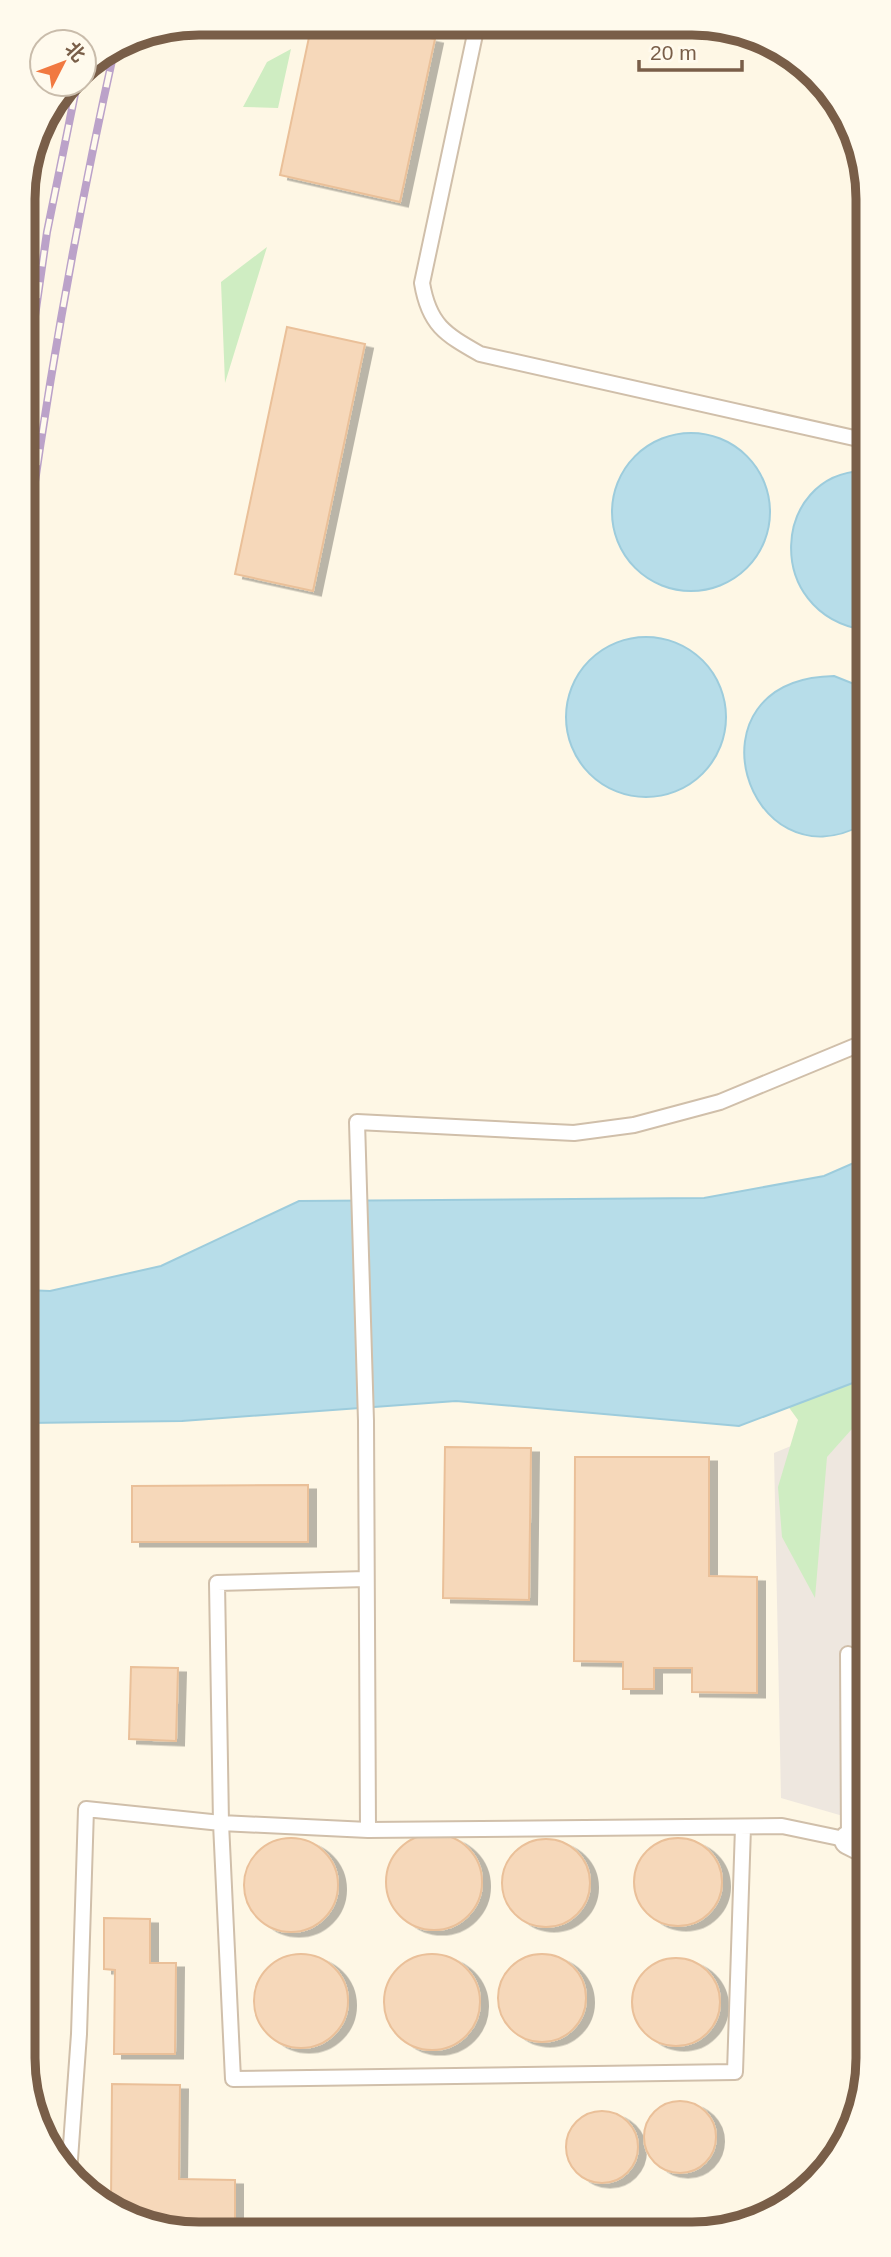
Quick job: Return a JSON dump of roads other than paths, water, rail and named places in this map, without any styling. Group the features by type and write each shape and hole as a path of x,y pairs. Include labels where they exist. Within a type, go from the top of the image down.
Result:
{"lane":[{"path":"475,35 422,283 426,308 444,333 480,354 856,438"},
{"path":"368,1830 366,1421 357,1122 574,1133 634,1125 720,1102 856,1046"},
{"path":"366,1579 217,1583 221,1823 233,2079 734,2073 743,1827"},
{"path":"848,1654 856,1806"},
{"path":"70,2159 79,2034 86,1809 221,1823 368,1830 782,1826 856,1844"}],"water":[{"path":"691,433 707,434 721,439 747,456 764,482 769,496 769,528 764,542 747,568 721,585 707,590 691,591 675,590 661,585 635,568 618,542 613,528 612,512 613,496 618,482 635,456 661,439 675,434"},
{"path":"856,473 856,627 831,618 808,598 795,573 791,545 796,518 810,495 833,478"},
{"path":"646,637 676,644 702,661 719,687 726,717 719,747 702,773 676,790 646,797 616,790 590,773 573,747 566,717 573,687 590,661 616,644"},
{"path":"834,676 856,685 856,826 823,836 788,829 762,807 747,776 745,741 757,710 786,686"},
{"path":"856,1162 856,1382 739,1426 456,1401 182,1421 35,1423 35,1290 50,1291 161,1266 299,1201 704,1198 824,1176"}],"railway":[{"path":"35,485 64,302 112,60"},
{"path":"35,316 47,232 74,98"}]}
